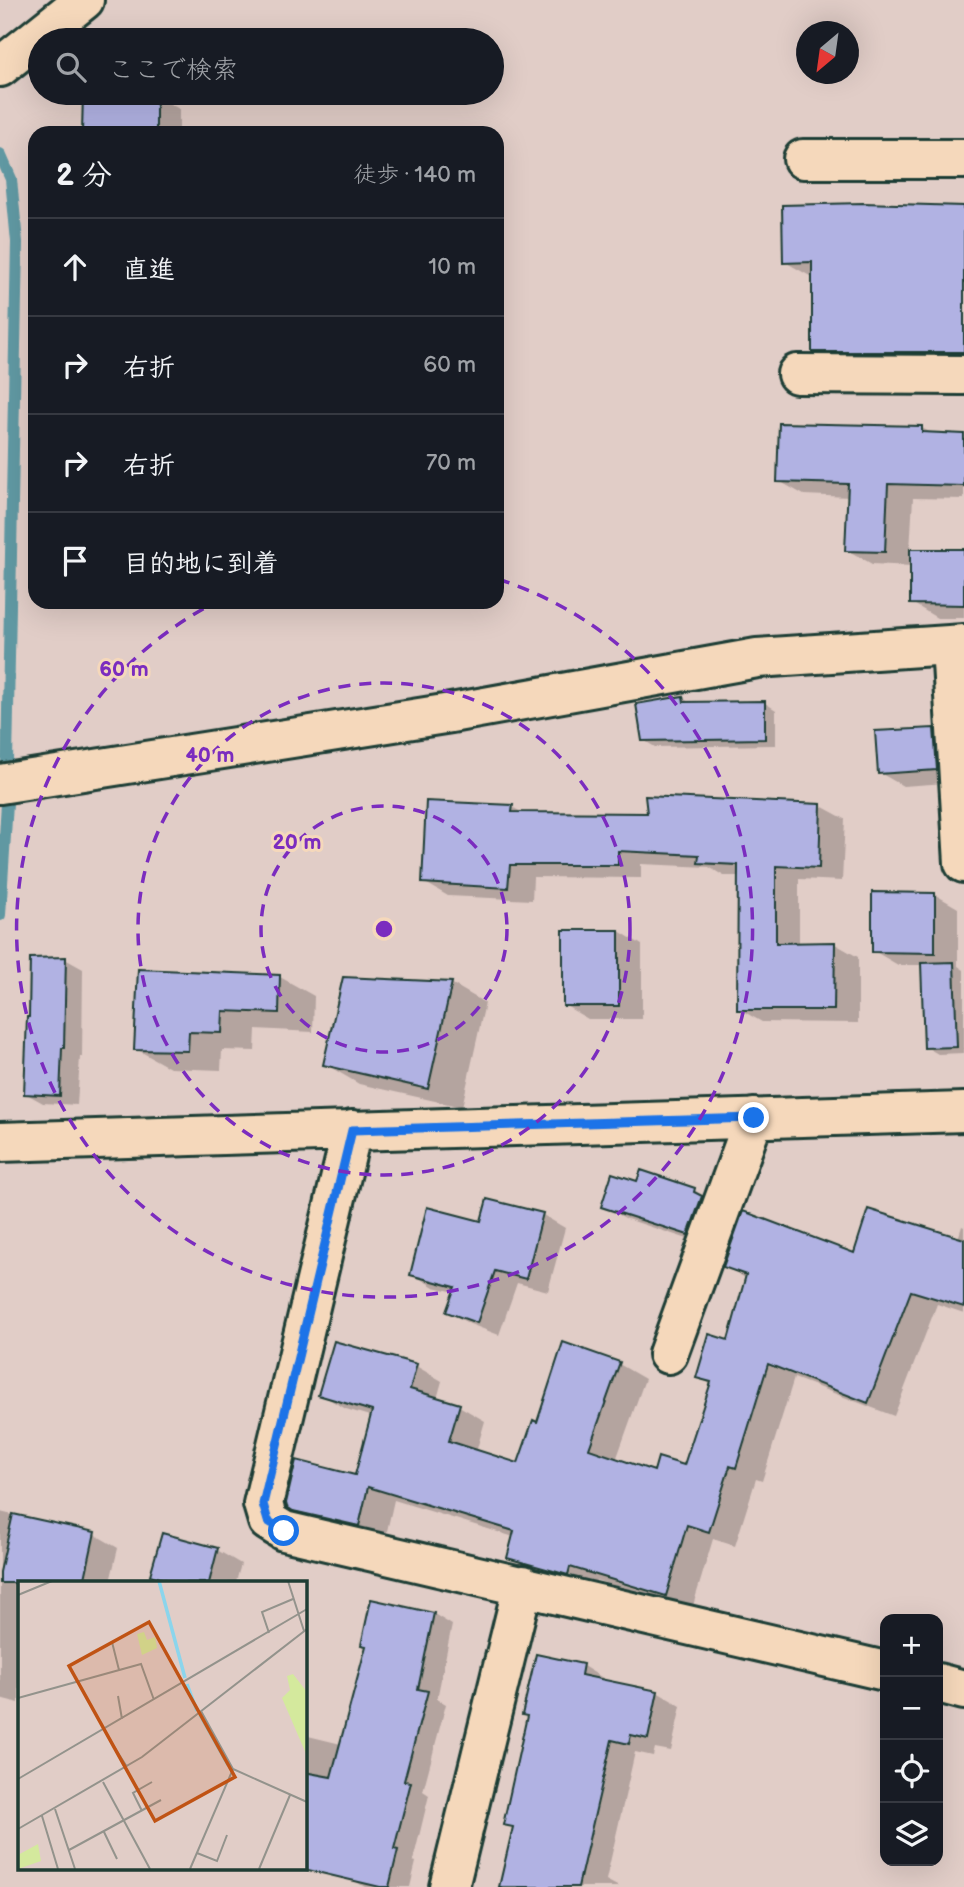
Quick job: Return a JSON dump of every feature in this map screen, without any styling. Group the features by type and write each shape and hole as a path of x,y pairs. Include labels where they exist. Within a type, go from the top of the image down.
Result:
{"street":[{"path":"48,28 84,0"},
{"path":"0,66 28,44"},
{"path":"803,159 964,159"},
{"path":"797,374 964,375"},
{"path":"0,784 452,713 757,659 958,644 964,863"},
{"path":"0,1142 964,1112"},
{"path":"668,1354 754,1118"},
{"path":"352,1130 263,1504 268,1521 284,1531 880,1670"},
{"path":"449,1887 523,1585"},
{"path":"943,1684 964,1690"}],"building":[{"path":"83,105 156,105 156,126 82,126"},
{"path":"863,203 964,206 964,352 812,352 812,262 783,263 782,205"},
{"path":"779,423 922,426 922,432 964,434 964,486 888,484 885,552 845,551 848,484 777,482"},
{"path":"910,549 964,549 964,605 910,604"},
{"path":"683,696 684,702 765,701 765,739 642,741 636,704"},
{"path":"934,728 937,770 878,774 875,731"},
{"path":"645,796 821,804 819,868 776,866 776,943 835,942 834,1010 737,1010 738,865 698,863 699,855 618,851 618,865 510,865 508,888 422,883 426,801 513,805 512,812 647,813"},
{"path":"872,892 935,893 935,953 872,952"},
{"path":"563,930 619,930 619,1006 563,1006"},
{"path":"66,957 60,1096 24,1094 30,958"},
{"path":"954,962 957,1047 924,1048 921,963"},
{"path":"138,969 280,975 279,1013 223,1011 222,1033 189,1032 188,1051 134,1050"},
{"path":"343,977 452,982 428,1089 323,1065"},
{"path":"641,1170 695,1188 694,1192 702,1196 688,1235 601,1207 612,1173 637,1181"},
{"path":"487,1199 543,1213 526,1279 495,1271 477,1323 446,1312 455,1287 410,1275 427,1207 481,1221"},
{"path":"868,1209 964,1239 964,1307 911,1291 868,1403 768,1364 736,1468 730,1466 709,1532 687,1525 666,1596 570,1567 568,1575 507,1558 514,1531 368,1487 359,1526 293,1511 287,1507 296,1460 355,1475 372,1411 318,1395 334,1341 417,1364 410,1389 460,1404 449,1441 518,1463 533,1420 537,1422 563,1342 620,1362 589,1449 654,1471 658,1457 684,1465 711,1382 696,1378 709,1334 728,1340 746,1275 723,1267 743,1211 854,1253"},
{"path":"13,1514 95,1532 84,1581 0,1583"},
{"path":"162,1533 218,1548 210,1581 170,1581 150,1575"},
{"path":"371,1599 434,1613 418,1689 428,1691 404,1781 411,1782 394,1849 398,1850 389,1887 306,1869 306,1772 331,1777 366,1646 361,1645"},
{"path":"536,1654 583,1664 581,1675 658,1691 648,1739 631,1735 629,1744 612,1740 578,1887 499,1887 513,1827 503,1825 527,1716 522,1715"}],"waterway":[{"path":"0,154 11,179 17,242 7,762"},
{"path":"0,915 7,803"}],"route":[{"path":"284,1531 268,1521 263,1504 352,1130 754,1118"}]}
